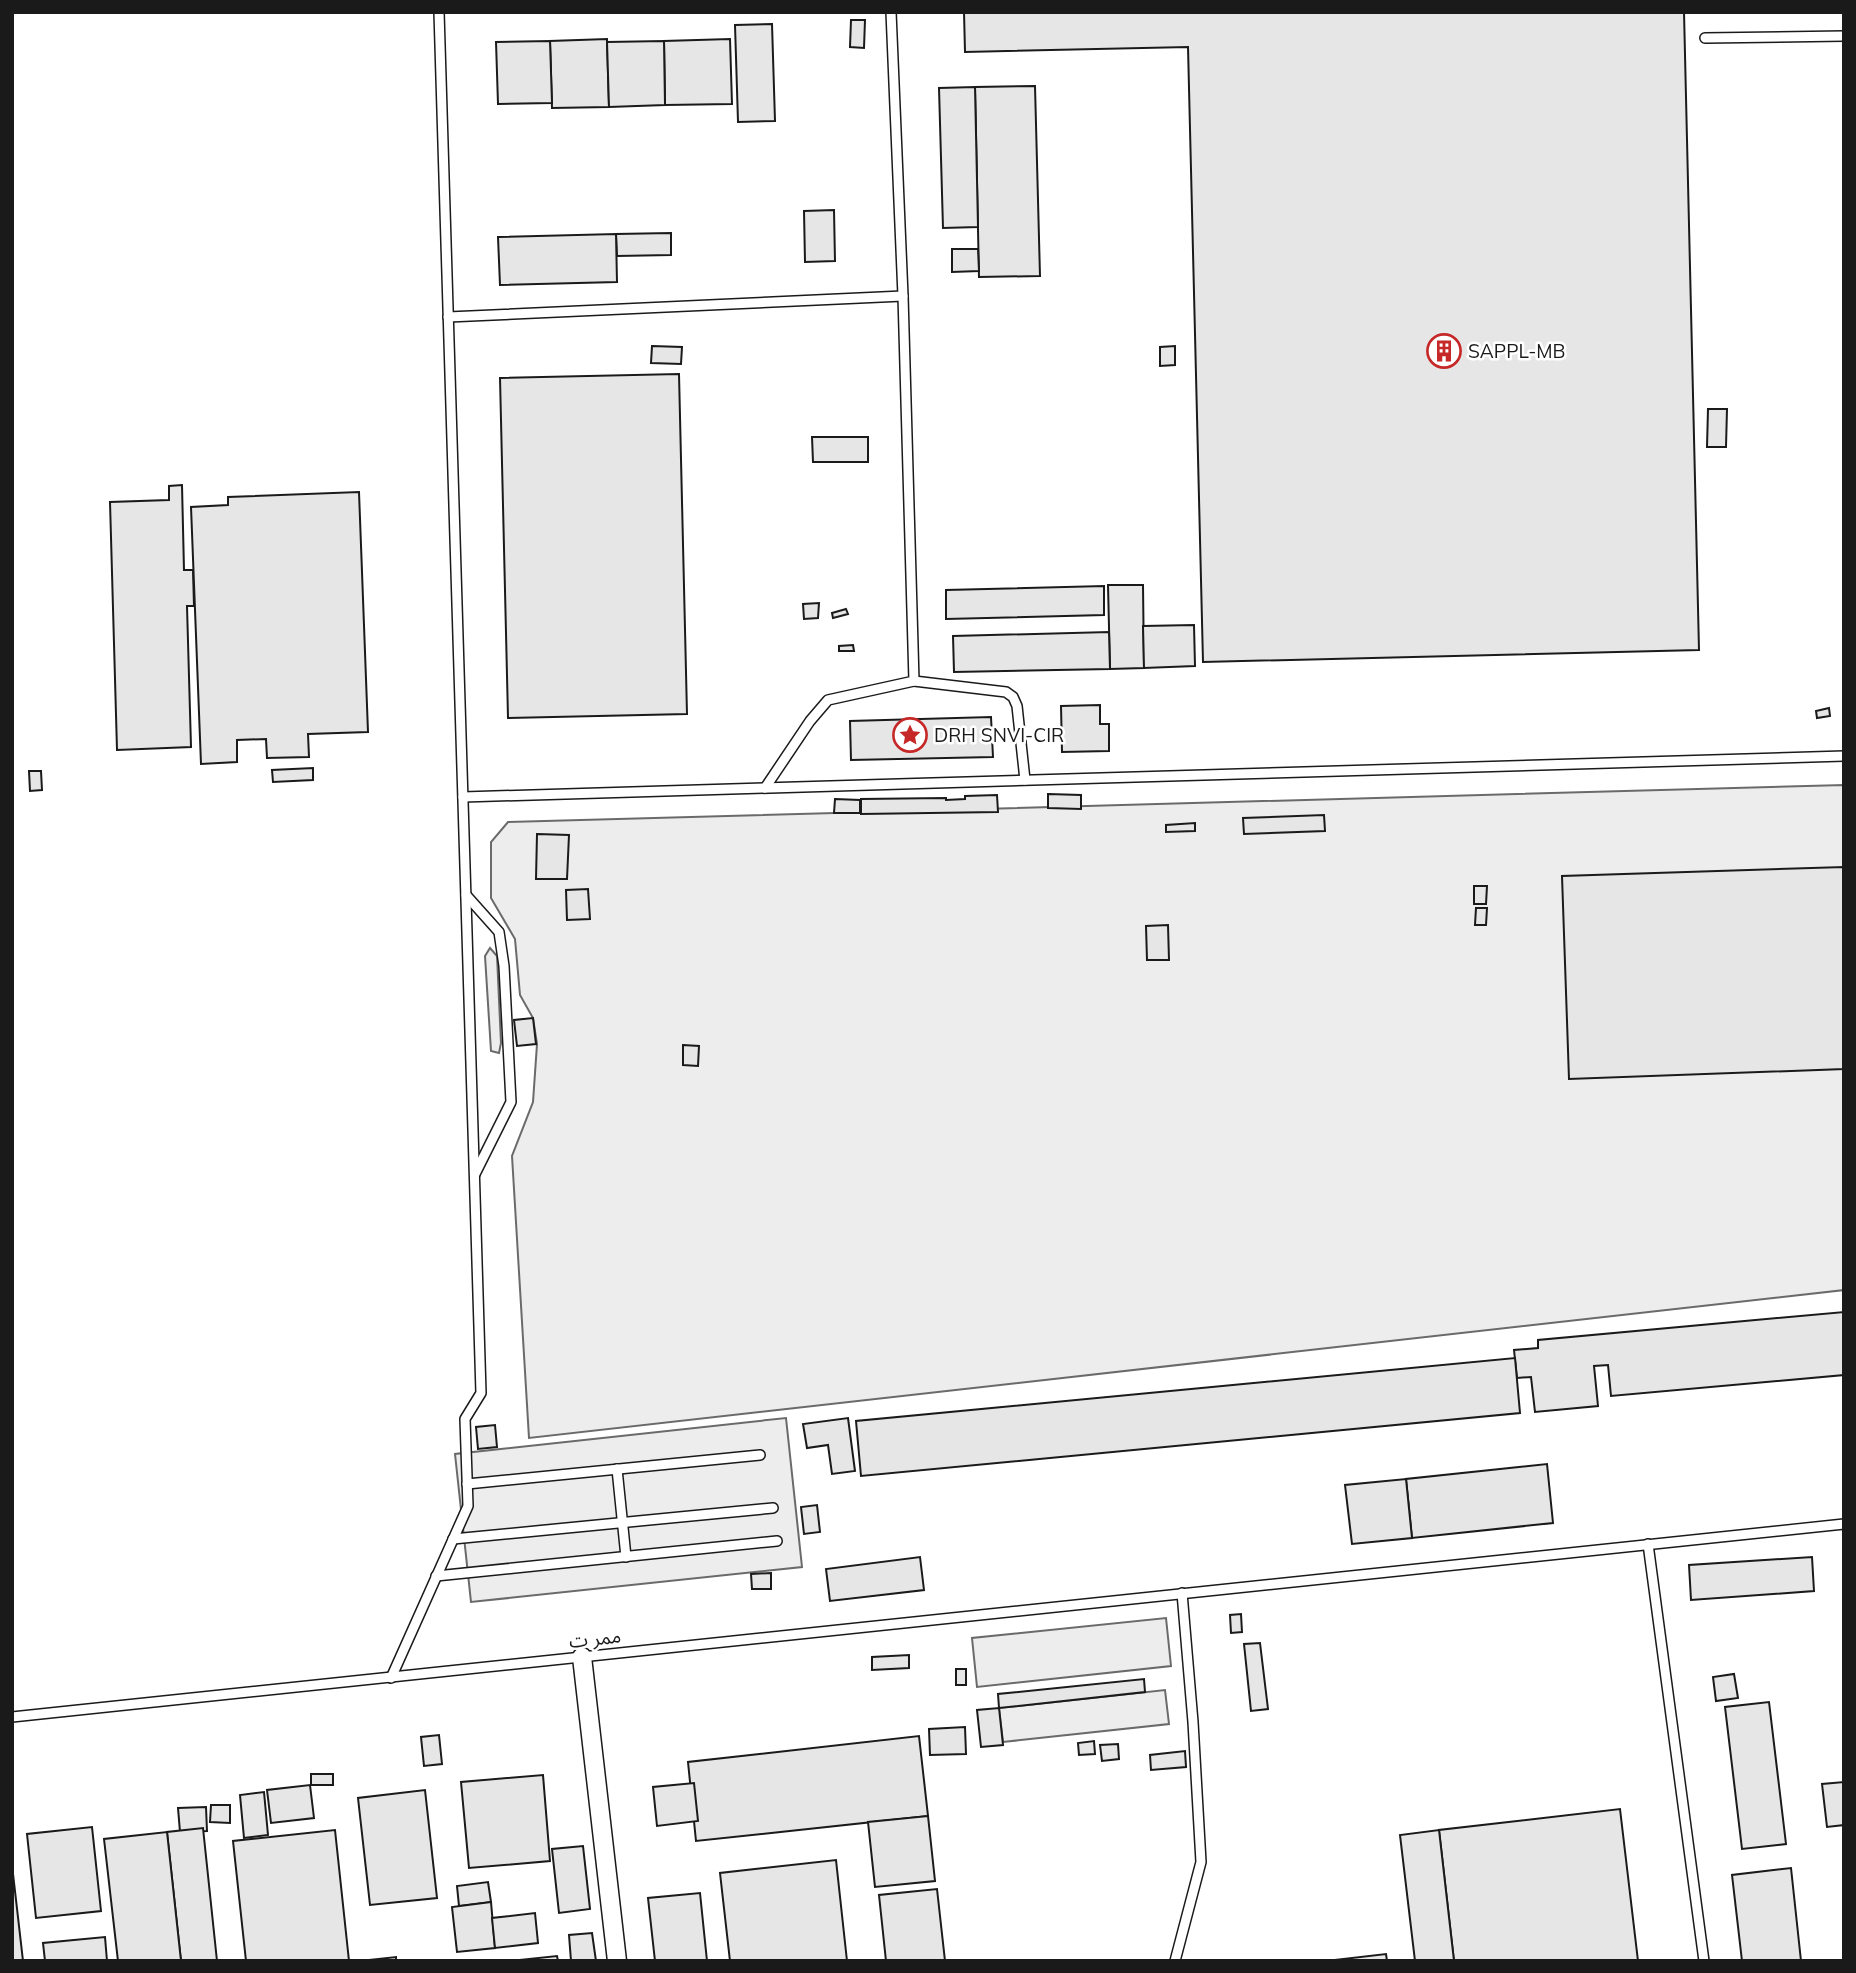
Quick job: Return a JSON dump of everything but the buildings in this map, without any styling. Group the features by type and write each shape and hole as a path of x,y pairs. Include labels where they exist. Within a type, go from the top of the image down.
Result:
{"street":[{"path":"582,1657 617,1961"}],"lane":[{"path":"391,1678 468,1506 465,1419 481,1393 439,12"},
{"path":"891,12 903,296 914,681"},
{"path":"1705,38 1844,36"},
{"path":"448,317 903,296"},
{"path":"765,788 810,721 828,700 914,681 1006,692 1013,697 1017,706 1025,780"},
{"path":"463,797 1844,756"},
{"path":"466,895 499,932 504,966 511,1102 474,1175"},
{"path":"467,1484 760,1455"},
{"path":"617,1469 626,1557"},
{"path":"453,1539 773,1508"},
{"name":"ممر ت","path":"12,1717 1844,1524"},
{"path":"436,1576 778,1541"},
{"path":"1648,1544 1704,1961"},
{"path":"1175,1961 1201,1861 1182,1593"}],"shaded area":[{"path":"1844,785 1844,1290 529,1438 512,1156 533,1102 537,1044 533,1018 520,995 515,939 491,898 491,842 508,822"},
{"path":"490,948 497,956 501,1043 499,1053 491,1051 485,956"},
{"path":"786,1418 802,1567 471,1602 455,1454"},
{"path":"1166,1618 1171,1666 977,1687 972,1638"},
{"path":"1165,1690 1169,1724 1003,1742 999,1708"}],"place":[{"name":"SAPPL-MB","path":"1444,351"},
{"name":"DRH SNVI-CIR","path":"910,735"}]}
